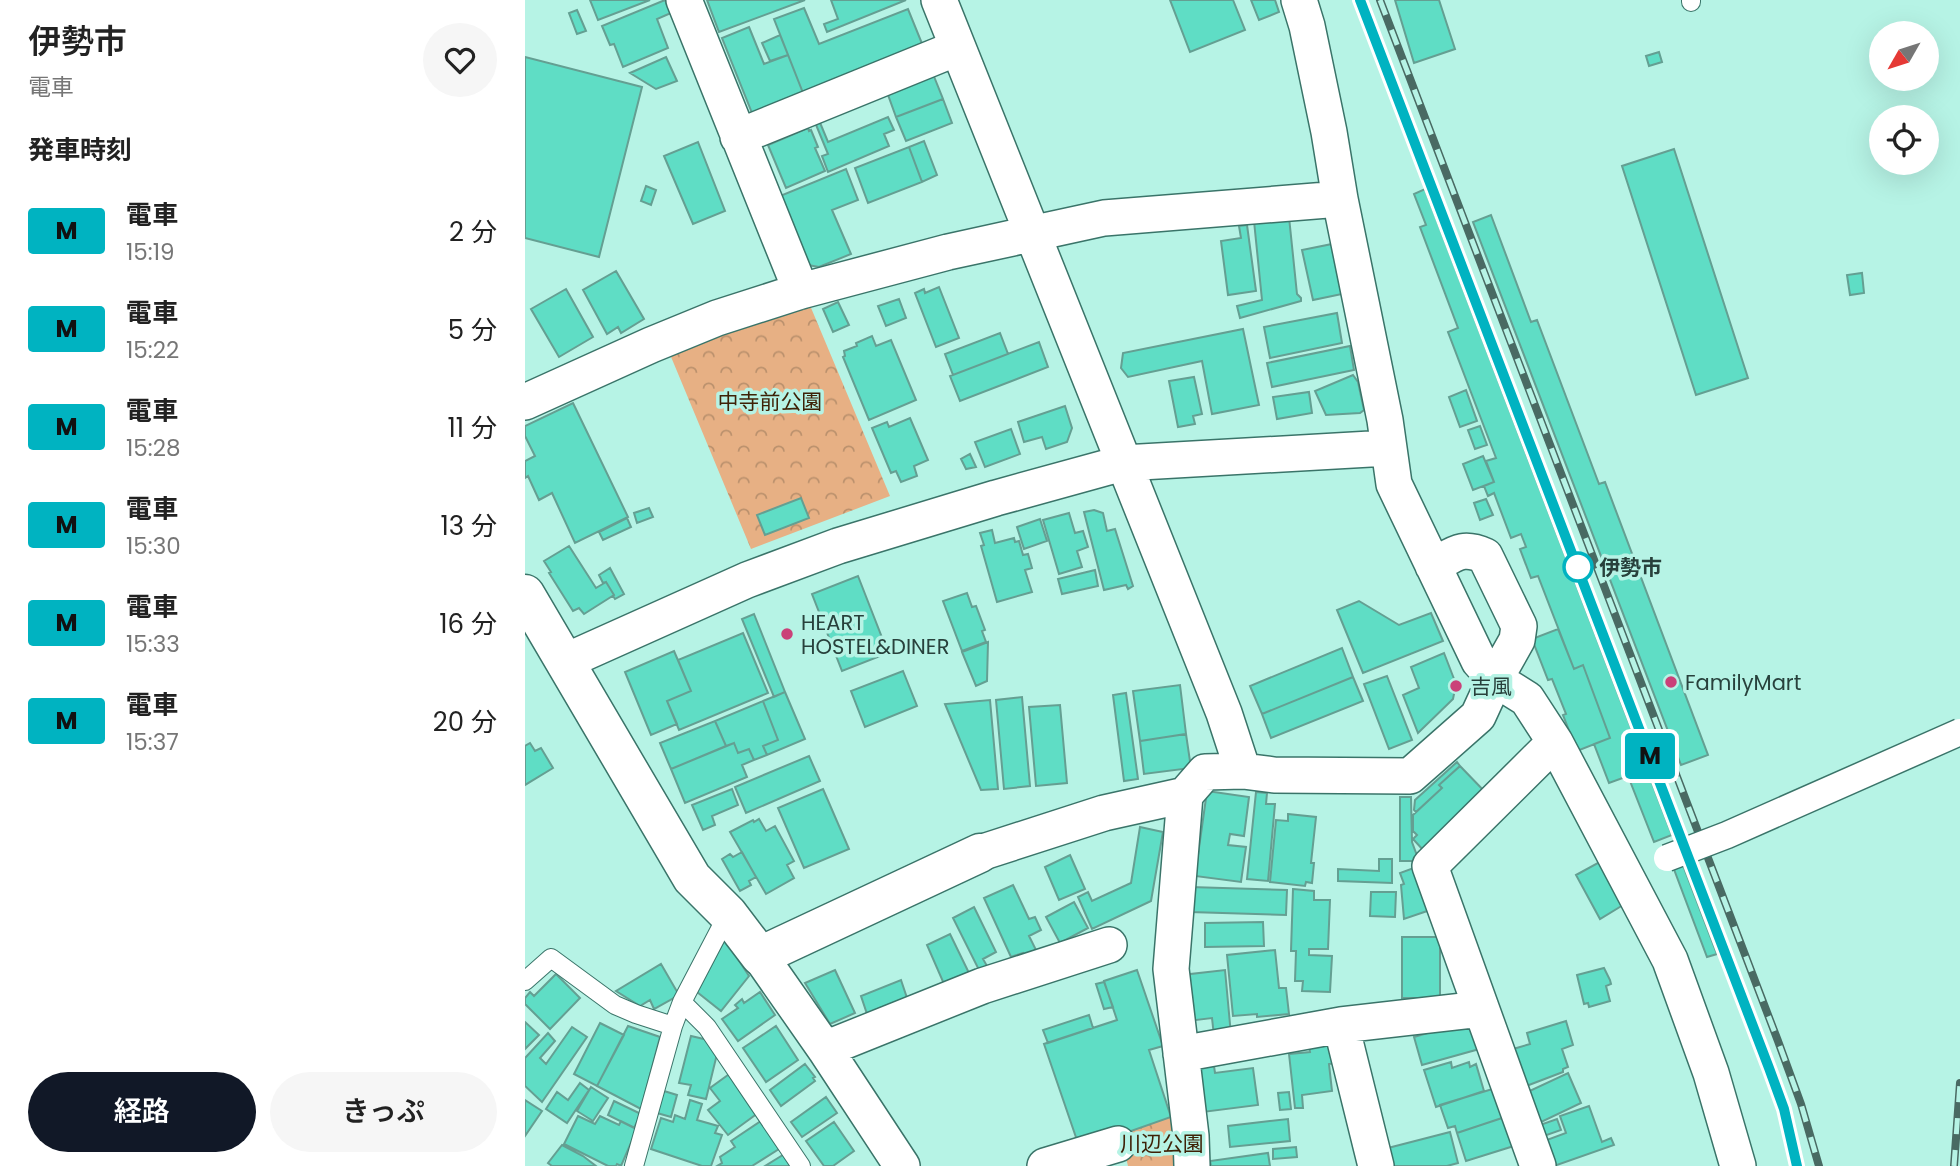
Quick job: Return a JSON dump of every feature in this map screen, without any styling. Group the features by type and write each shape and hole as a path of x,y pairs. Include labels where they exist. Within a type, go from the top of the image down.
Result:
{"street":[{"path":"684,0 801,291"},
{"path":"939,0 1224,713 1244,771"},
{"path":"1299,0 1307,26 1385,420 1394,484 1479,661 1496,679 1527,699 1555,743 1670,960 1711,1073 1738,1166"},
{"path":"738,137 957,48"},
{"path":"525,402 717,318 801,291 948,252 1104,218 1340,199"},
{"path":"564,662 747,580 838,546 1123,463 1388,448"},
{"path":"760,956 980,853 1104,813 1185,794 1205,772 1409,776 1478,716 1517,640 1519,626 1485,556 1474,551 1462,551 1433,566"},
{"path":"525,594 692,878 728,915 760,956 902,1166"},
{"path":"1667,858 1727,835 1960,732"},
{"path":"1538,1166 1430,866 1555,743"},
{"path":"1185,794 1171,969 1191,1136 1192,1166"},
{"path":"825,1049 982,986 1109,945"},
{"path":"1181,1054 1341,1025 1481,1009"},
{"path":"1341,1025 1376,1166"},
{"path":"1045,1166 1118,1144"}],"lane":[{"path":"634,1166 673,1026 682,1002 728,915"},
{"path":"525,981 551,958 615,1005 673,1026"},
{"path":"682,1002 707,1027 801,1166"}],"green space":[{"name":"中寺前公園","path":"809,303 890,496 751,549 669,352"},
{"name":"川辺公園","path":"1184,1110 1186,1166 1128,1166 1120,1134"}],"building":[{"path":"590,0 650,0 598,20"},
{"path":"665,0 671,13 657,19 668,48 623,67 614,44 610,45 602,26"},
{"path":"707,0 805,0 719,32"},
{"path":"831,0 906,0 827,32 824,24 838,19"},
{"path":"1170,0 1233,0 1245,30 1190,52"},
{"path":"1251,0 1275,0 1279,12 1259,20"},
{"path":"1395,0 1439,0 1455,49 1414,63"},
{"path":"804,8 819,44 908,9 925,51 805,98 774,19"},
{"path":"577,10 586,31 577,34 569,13"},
{"path":"749,27 764,64 788,55 805,98 754,118 722,38"},
{"path":"780,35 788,55 770,61 762,43"},
{"path":"1659,52 1662,62 1649,66 1646,56"},
{"path":"525,57 642,87 599,257 525,238"},
{"path":"666,57 677,81 656,89 630,73"},
{"path":"933,74 943,99 896,117 887,92"},
{"path":"943,99 952,123 906,141 896,117"},
{"path":"816,113 828,142 888,117 894,130 884,134 889,146 828,172 822,156 828,154 812,115"},
{"path":"808,128 818,147 815,148 825,171 786,188 768,145"},
{"path":"924,141 937,175 922,182 909,147"},
{"path":"698,142 725,211 693,224 664,156"},
{"path":"909,147 922,182 868,203 855,168"},
{"path":"1674,149 1748,378 1696,395 1622,166"},
{"path":"846,169 858,200 832,210 851,254 819,267 808,265 780,196"},
{"path":"646,186 656,190 651,205 641,201"},
{"path":"1425,189 1672,835 1654,842 1628,776 1609,783 1594,744 1610,738 1583,665 1574,669 1538,576 1531,578 1520,549 1526,547 1521,534 1511,538 1494,493 1488,496 1484,486 1494,482 1486,461 1496,458 1448,332 1458,328 1420,227 1426,225 1414,194"},
{"path":"1491,215 1531,322 1537,320 1599,484 1605,482 1708,755 1681,765 1473,222"},
{"path":"1289,217 1297,294 1301,301 1240,318 1237,306 1262,300 1254,221"},
{"path":"1247,225 1256,291 1228,295 1221,241 1241,238 1239,226"},
{"path":"1332,244 1342,294 1313,300 1302,250"},
{"path":"616,271 644,319 621,333 618,327 607,334 583,290"},
{"path":"1862,273 1864,293 1850,295 1847,275"},
{"path":"939,287 959,338 936,347 915,293 924,289 925,293"},
{"path":"566,289 593,337 559,357 531,309"},
{"path":"899,299 906,318 886,326 878,306"},
{"path":"838,302 849,325 833,332 823,309"},
{"path":"1337,313 1342,343 1270,358 1264,327"},
{"path":"1243,329 1259,405 1212,414 1202,361 1128,377 1121,368 1123,353"},
{"path":"1000,333 1008,354 953,375 945,354"},
{"path":"872,336 876,346 891,340 916,400 869,420 843,357 844,351"},
{"path":"1039,342 1048,367 960,401 950,376"},
{"path":"1350,346 1354,370 1272,387 1267,363"},
{"path":"1353,375 1358,382 1364,410 1360,413 1326,415 1315,391"},
{"path":"1194,377 1202,414 1193,416 1195,424 1178,427 1169,381"},
{"path":"1466,390 1477,421 1460,427 1449,397"},
{"path":"1309,392 1312,413 1277,419 1273,397"},
{"path":"573,403 628,517 575,543 552,493 539,500 528,476 525,478 525,461 535,456 525,436 525,426"},
{"path":"1065,406 1072,428 1067,442 1046,449 1042,437 1024,442 1018,422"},
{"path":"910,418 928,460 914,466 917,476 901,482 896,471 891,473 872,428 887,422 889,427"},
{"path":"1480,426 1487,445 1475,449 1468,430"},
{"path":"1011,429 1020,454 985,467 975,442"},
{"path":"970,454 976,467 966,469 961,459"},
{"path":"1483,456 1494,482 1473,490 1463,464"},
{"path":"801,498 809,518 765,535 757,515"},
{"path":"1486,499 1493,515 1480,520 1474,503"},
{"path":"649,508 653,517 637,523 634,513"},
{"path":"1094,510 1103,513 1107,531 1115,529 1133,586 1128,589 1126,585 1104,590 1084,512"},
{"path":"1069,513 1075,533 1083,531 1088,547 1077,551 1082,567 1059,574 1043,520"},
{"path":"627,518 631,527 603,540 599,532"},
{"path":"1040,519 1047,541 1024,549 1017,527"},
{"path":"992,530 995,543 1014,538 1015,542 1019,541 1023,555 1028,554 1032,568 1025,570 1032,592 997,602 981,546 984,545 980,533"},
{"path":"569,546 596,588 606,582 614,595 584,614 579,608 573,611 544,561"},
{"path":"610,568 624,594 615,599 599,575"},
{"path":"1095,570 1098,586 1062,594 1058,579"},
{"path":"858,576 888,653 842,671 812,594"},
{"path":"967,593 972,607 976,606 985,630 982,631 986,642 962,651 943,601"},
{"path":"1359,601 1399,625 1431,613 1443,641 1363,673 1337,610"},
{"path":"754,614 785,692 774,697 742,619"},
{"path":"1558,629 1574,669 1583,665 1610,738 1577,751 1552,679 1548,680 1532,639"},
{"path":"743,633 768,693 679,730 667,701 691,691 678,660"},
{"path":"988,642 987,681 976,686 962,652"},
{"path":"1342,648 1353,677 1262,714 1250,686"},
{"path":"674,651 691,691 667,701 677,724 651,735 625,672"},
{"path":"1444,653 1456,684 1453,699 1418,733 1403,695 1419,688 1411,667"},
{"path":"903,671 917,706 865,727 851,691"},
{"path":"1387,676 1412,740 1389,749 1364,684"},
{"path":"1353,677 1363,701 1271,738 1262,714"},
{"path":"1180,685 1186,734 1140,741 1133,691"},
{"path":"785,692 805,739 767,755 763,746 778,740 763,701"},
{"path":"1126,693 1138,779 1124,781 1113,695"},
{"path":"1022,697 1030,786 1004,789 996,700"},
{"path":"990,700 998,789 981,790 945,704"},
{"path":"763,701 778,740 763,746 767,755 754,760 749,749 738,753 734,743 726,746 715,721"},
{"path":"1060,705 1067,783 1036,786 1029,707"},
{"path":"715,721 726,746 671,769 660,743"},
{"path":"1186,734 1191,768 1144,774 1140,741"},
{"path":"530,743 535,751 541,748 553,768 525,785 525,746"},
{"path":"734,743 738,753 749,749 754,760 742,765 747,777 685,803 671,769"},
{"path":"809,756 820,781 746,813 735,787"},
{"path":"1457,762 1460,766 1439,785 1442,788 1416,812 1415,800"},
{"path":"1460,766 1488,795 1425,852 1413,839 1417,835 1413,831 1413,815 1442,788 1439,785"},
{"path":"732,789 738,805 712,816 715,825 703,830 692,805"},
{"path":"823,789 849,849 804,868 778,808"},
{"path":"1207,791 1249,797 1244,836 1230,834 1228,845 1246,847 1241,882 1195,876"},
{"path":"1256,792 1267,793 1266,804 1275,804 1268,881 1247,879"},
{"path":"1400,797 1411,797 1412,842 1419,861 1400,861"},
{"path":"1288,814 1316,817 1311,863 1314,863 1312,883 1306,882 1305,886 1270,882 1276,820 1288,821"},
{"path":"759,819 766,831 775,826 794,861 787,865 794,878 766,894 730,832"},
{"path":"1140,827 1163,832 1151,901 1092,929 1078,897 1088,892 1092,901 1131,883"},
{"path":"742,852 756,877 749,881 751,885 740,891 722,859"},
{"path":"1678,852 1717,954 1707,957 1669,856"},
{"path":"1070,855 1085,889 1059,900 1045,867"},
{"path":"1379,859 1392,859 1392,883 1338,881 1338,869 1379,871"},
{"path":"1605,859 1628,902 1600,919 1576,875"},
{"path":"1419,866 1433,909 1404,919 1401,885 1404,884 1400,873"},
{"path":"1013,885 1029,919 1035,917 1041,930 1029,936 1036,950 1011,957 984,898"},
{"path":"1190,887 1287,890 1286,915 1190,912"},
{"path":"1293,889 1314,891 1314,900 1330,900 1328,949 1309,949 1309,955 1332,956 1330,992 1302,991 1303,981 1295,981 1296,951 1291,951"},
{"path":"1371,892 1396,892 1395,917 1370,916"},
{"path":"1074,902 1088,928 1060,943 1046,917"},
{"path":"974,907 996,952 983,959 987,966 979,970 953,918"},
{"path":"1263,922 1264,946 1205,947 1205,923"},
{"path":"950,934 969,973 944,984 927,945"},
{"path":"1402,937 1440,937 1440,1002 1416,1002 1416,998 1402,998"},
{"path":"725,939 749,976 721,1011 697,992"},
{"path":"1275,950 1279,988 1286,988 1289,1014 1233,1016 1227,955"},
{"path":"661,964 679,995 654,1009 650,1000 640,1006 616,991"},
{"path":"1604,968 1611,984 1606,986 1610,1001 1589,1007 1588,1003 1584,1004 1577,975"},
{"path":"835,970 855,1013 830,1024 805,983"},
{"path":"1137,970 1163,1046 1149,1050 1171,1117 1080,1149 1044,1044 1117,1020 1104,981"},
{"path":"1225,970 1231,1035 1214,1036 1212,1018 1188,1021 1182,975"},
{"path":"556,974 580,998 550,1029 525,1004 525,998 530,992 534,996"},
{"path":"901,980 907,998 867,1014 861,996"},
{"path":"1104,982 1113,1007 1104,1009 1096,984"},
{"path":"760,992 775,1015 738,1041 722,1019 738,1008 735,1005 742,999 744,1003"},
{"path":"1089,1015 1093,1028 1048,1043 1043,1030"},
{"path":"1475,1019 1483,1048 1422,1065 1414,1037"},
{"path":"1566,1021 1573,1045 1562,1049 1568,1067 1563,1069 1563,1072 1521,1088 1513,1049 1530,1044 1527,1033"},
{"path":"525,1022 539,1035 525,1049"},
{"path":"600,1023 624,1035 597,1086 574,1074"},
{"path":"628,1026 660,1037 641,1109 597,1086"},
{"path":"776,1026 798,1060 766,1082 743,1048"},
{"path":"572,1027 587,1037 542,1102 525,1086 525,1058 548,1033 555,1041 540,1058 546,1064"},
{"path":"706,1033 718,1050 706,1099 688,1095 691,1085 679,1083 691,1036 704,1039"},
{"path":"1334,1043 1336,1063 1329,1064 1332,1091 1302,1095 1303,1108 1295,1108 1289,1054 1310,1052 1309,1046"},
{"path":"1451,1062 1452,1068 1469,1062 1470,1067 1476,1064 1484,1091 1436,1107 1424,1070"},
{"path":"805,1064 815,1081 781,1106 770,1090"},
{"path":"1214,1066 1215,1073 1253,1068 1258,1105 1203,1112 1198,1068"},
{"path":"732,1072 762,1110 728,1135 708,1110 720,1101 710,1088"},
{"path":"1568,1073 1581,1103 1537,1124 1523,1094"},
{"path":"580,1083 589,1090 567,1123 546,1109 557,1092 568,1100"},
{"path":"591,1087 608,1098 593,1121 577,1111"},
{"path":"1499,1087 1508,1116 1457,1133 1455,1126 1448,1128 1440,1105"},
{"path":"664,1091 677,1095 671,1117 657,1113"},
{"path":"1289,1092 1291,1109 1280,1110 1278,1093"},
{"path":"826,1097 837,1113 802,1137 791,1122"},
{"path":"525,1100 542,1111 525,1136"},
{"path":"690,1100 702,1104 697,1120 718,1126 715,1133 722,1135 711,1166 702,1166 651,1149 661,1118 673,1122 675,1115 685,1119"},
{"path":"614,1101 641,1114 634,1128 608,1115"},
{"path":"1589,1106 1602,1142 1611,1138 1614,1145 1554,1166 1544,1141 1566,1133 1560,1116"},
{"path":"578,1116 595,1124 600,1116 619,1125 621,1121 637,1129 621,1166 608,1166 564,1144"},
{"path":"1508,1116 1517,1145 1466,1161 1457,1133"},
{"path":"1288,1119 1290,1141 1230,1147 1228,1126"},
{"path":"1557,1119 1561,1130 1541,1137 1537,1126"},
{"path":"761,1121 779,1149 752,1166 717,1166 722,1163 720,1157 735,1147 731,1141"},
{"path":"834,1122 854,1151 833,1166 824,1166 806,1141"},
{"path":"1450,1132 1458,1163 1447,1166 1388,1166 1384,1149"},
{"path":"562,1145 596,1166 552,1166 548,1163"},
{"path":"1296,1147 1297,1157 1273,1159 1273,1149"},
{"path":"786,1153 795,1166 765,1166"},
{"path":"1268,1153 1270,1166 1211,1166 1210,1161"}],"railway":[{"path":"1360,0 1784,1109 1797,1166"},
{"path":"1380,0 1778,1041 1801,1104 1819,1166"},
{"path":"1954,1166 1960,1083"}],"train":[{"name":"M","path":"1360,0 1769,1068 1784,1109 1797,1166"}],"place":[{"name":"伊勢市","path":"1578,567"},
{"name":"HEART HOSTEL&DINER","path":"787,634"},
{"name":"FamilyMart","path":"1671,682"},
{"name":"吉風","path":"1456,686"}]}
